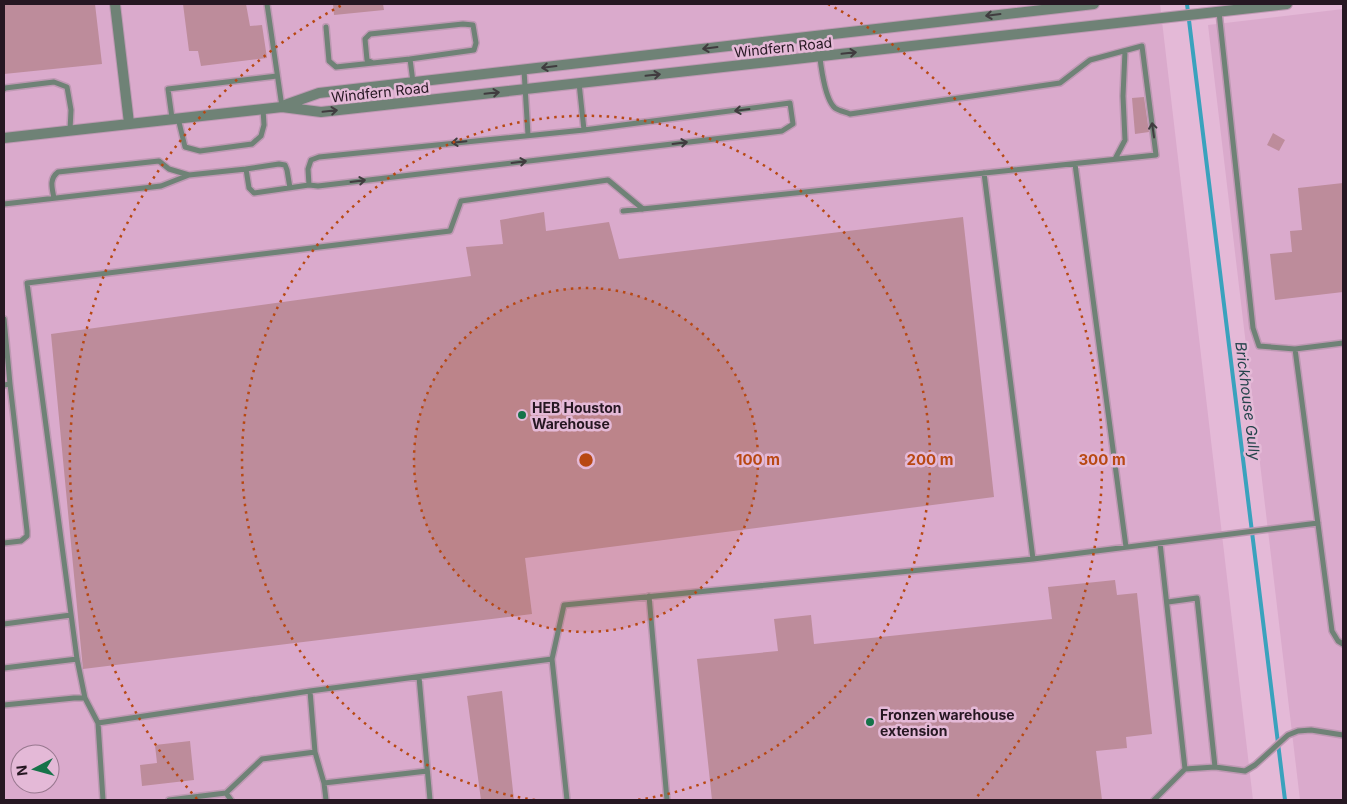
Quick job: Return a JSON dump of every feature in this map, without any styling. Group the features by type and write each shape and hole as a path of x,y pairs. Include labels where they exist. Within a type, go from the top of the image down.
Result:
{"street":[{"path":"115,4 129,123"},
{"name":"Windfern Road","path":"282,107 319,93 1094,4"},
{"name":"Windfern Road","path":"4,136 263,108 282,107 322,112 1204,14 1219,8 1287,4"}],"lane":[{"path":"267,4 282,107"},
{"path":"1219,8 1253,328 1259,346 1294,349 1343,343"},
{"path":"326,27 329,61 336,67 373,63 410,59 474,50 476,43 473,25 463,24 370,34 365,39 367,60 373,63"},
{"path":"623,212 1156,155 1142,46 1090,60 1060,83 850,114 835,108 826,92 819,57 818,36"},
{"path":"1116,159 1125,140 1123,96 1125,51"},
{"path":"410,59 413,82"},
{"path":"524,69 528,135"},
{"path":"263,108 264,125 261,136 252,144 200,151 185,147 168,89 278,76"},
{"path":"4,90 5,88 54,82 67,86 71,110 70,130"},
{"path":"579,83 584,130"},
{"path":"246,169 248,188 254,193 309,185 318,186 782,131 793,124 790,104 584,130 320,157 311,160 308,169 309,185"},
{"path":"54,198 51,180 58,172 159,161 169,169 190,175"},
{"path":"4,204 160,186 190,175 279,164 285,165 290,188"},
{"path":"1075,164 1126,547"},
{"path":"984,173 1033,558"},
{"path":"103,800 98,723 85,698 77,658 26,283 450,232 461,201 608,180 643,209"},
{"path":"4,319 7,384 27,531 27,536 21,541 4,543"},
{"path":"1294,349 1332,631 1338,641 1343,644"},
{"path":"567,800 552,659 564,605 1033,558 1318,523"},
{"path":"1160,543 1185,769"},
{"path":"649,596 667,800"},
{"path":"1168,602 1197,598 1215,767"},
{"path":"4,624 71,615"},
{"path":"4,668 77,658"},
{"path":"98,723 310,691 552,659"},
{"path":"419,677 430,800"},
{"path":"310,691 315,752 324,783 326,800"},
{"path":"4,705 85,698"},
{"path":"1154,800 1185,769 1215,767 1245,772 1288,734 1311,730 1343,735"},
{"path":"170,800 226,793 262,759 315,752"},
{"path":"324,783 427,772"},
{"path":"226,793 231,800"}],"shaded area":[{"path":"4,4 1160,4 1253,800 4,800"},
{"path":"1343,9 1343,800 1300,800 1208,25"}],"building":[{"path":"4,4 95,4 102,64 4,74"},
{"path":"183,4 246,4 250,26 262,25 267,58 201,66 198,51 189,51"},
{"path":"333,4 383,4 384,10 334,15"},
{"path":"1144,97 1149,132 1135,134 1132,98"},
{"path":"1273,133 1285,140 1279,151 1267,145"},
{"path":"1343,183 1343,292 1275,300 1270,254 1292,252 1290,231 1302,230 1298,188"},
{"name":"HEB Houston Warehouse","path":"544,212 546,231 609,222 619,259 963,217 994,497 525,558 532,614 83,669 51,334 471,276 466,247 503,244 500,220"},
{"path":"1115,580 1117,595 1137,593 1152,734 1126,737 1127,748 1096,751 1102,800 712,800 697,659 778,651 774,619 811,615 814,644 1052,619 1048,587"},
{"path":"502,691 514,800 481,800 467,696"},
{"path":"190,741 194,780 142,786 140,765 157,763 155,745"}],"waterway":[{"name":"Brickhouse Gully","path":"1187,4 1285,800"}],"place":[{"name":"HEB Houston Warehouse","path":"522,415"},
{"name":"Fronzen warehouse extension","path":"870,722"}]}
